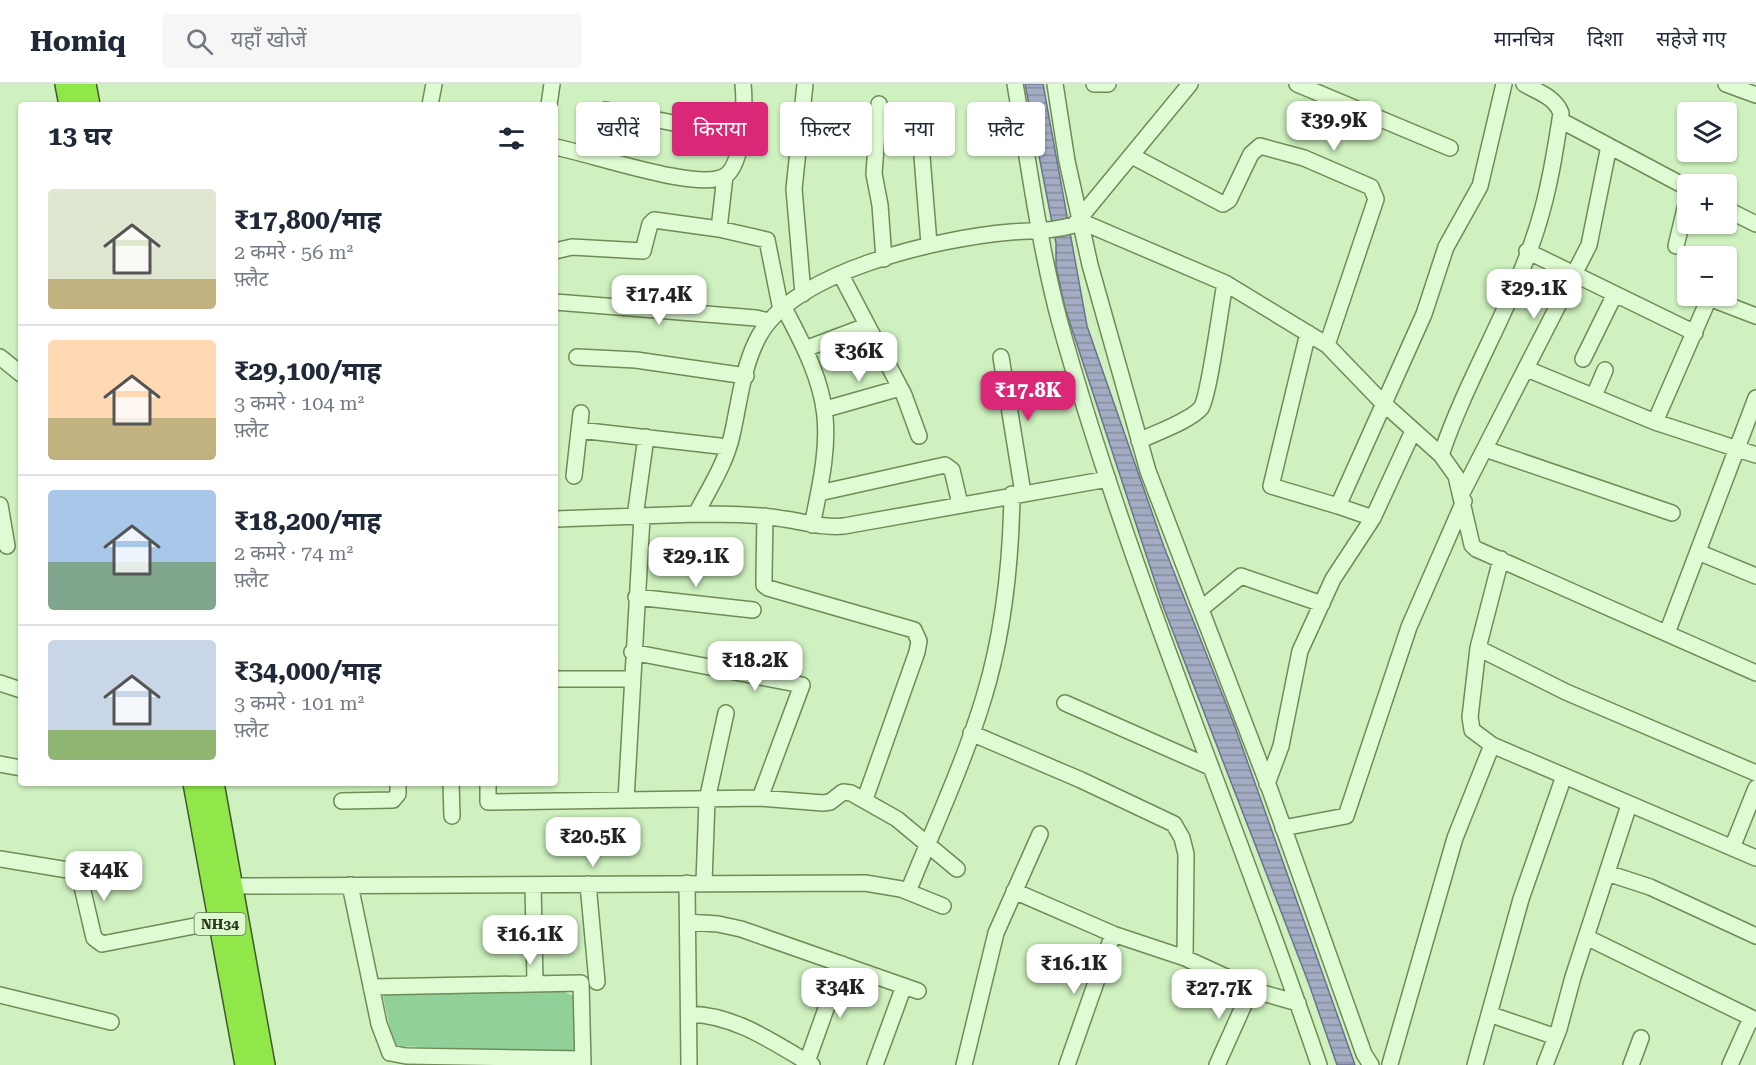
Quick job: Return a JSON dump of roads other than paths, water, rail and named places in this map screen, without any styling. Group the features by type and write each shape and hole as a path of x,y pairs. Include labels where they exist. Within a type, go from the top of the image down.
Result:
{"highway":[{"name":"NH34","path":"195,786 246,1065"},
{"name":"NH34","path":"214,786 264,1065"}],"street":[{"path":"431,102 434,84"},
{"path":"549,102 552,84"},
{"path":"595,156 675,177 699,179 725,176 733,168 738,157 744,111 743,84"},
{"path":"802,294 794,189 805,84"},
{"path":"1015,84 1045,232 1060,322 1125,536 1319,1065"},
{"path":"1055,84 1077,223 1139,441 1268,784 1364,1054 1371,1065"},
{"path":"1094,84 1108,84"},
{"path":"696,514 728,447 756,342 768,321 802,294 841,275 928,244 1011,232 1045,232 1077,223 1190,84"},
{"path":"1296,84 1450,148"},
{"path":"1338,506 1382,402 1424,314 1446,247 1480,186 1504,84"},
{"path":"1441,455 1455,412 1527,251 1542,212 1560,120 1558,105 1524,84"},
{"path":"1726,84 1756,95"},
{"path":"879,104 874,174 880,205 884,259"},
{"path":"1560,120 1677,182"},
{"path":"1132,156 1223,204 1229,200 1251,154 1260,146 1304,158 1371,187 1376,199 1327,345"},
{"path":"1283,828 1346,816 1409,627 1462,498 1589,246 1609,146"},
{"path":"558,148 576,152"},
{"path":"922,156 928,244"},
{"path":"719,229 725,176"},
{"path":"1737,214 1756,224"},
{"path":"558,250 572,247 643,252 651,222 654,220 719,229 767,240 770,244 775,289 782,309 805,349 818,379 826,409 826,463 812,525"},
{"path":"1077,223 1225,284 1327,345 1413,432 1441,455 1456,476 1472,545 1756,673"},
{"path":"1676,246 1679,234"},
{"path":"1527,251 1614,296 1695,333"},
{"path":"841,275 900,388 919,436"},
{"path":"1139,441 1191,415 1202,406 1209,384 1225,284"},
{"path":"1583,359 1614,296"},
{"path":"558,302 756,318 768,321"},
{"path":"1655,422 1706,306"},
{"path":"1732,306 1756,316"},
{"path":"805,349 866,326"},
{"path":"1308,333 1271,486 1373,518"},
{"path":"0,357 18,372"},
{"path":"577,357 636,360 746,376"},
{"path":"908,891 984,697 1002,621 1017,494 1001,357"},
{"path":"1527,369 1655,422 1756,455"},
{"path":"1594,396 1605,370"},
{"path":"826,409 900,388"},
{"path":"1667,633 1756,398"},
{"path":"573,476 581,413"},
{"path":"579,430 728,447"},
{"path":"1268,784 1281,746 1300,651 1333,579 1373,518 1413,432"},
{"path":"626,800 638,517 646,437"},
{"path":"1485,449 1672,513"},
{"path":"819,493 945,465 952,470 960,504"},
{"path":"558,519 696,514 765,516 822,528 1108,479"},
{"path":"0,505 10,546"},
{"path":"765,516 764,585 914,630 918,637 917,652 865,799"},
{"path":"1698,552 1756,576"},
{"path":"1501,559 1478,648 1470,725 1475,734 1492,745 1756,858"},
{"path":"1201,609 1241,576 1322,604"},
{"path":"636,597 753,610"},
{"path":"1478,648 1566,692 1756,773"},
{"path":"632,652 802,685 760,798"},
{"path":"558,679 631,679"},
{"path":"0,683 18,689"},
{"path":"1065,703 1210,766"},
{"path":"704,882 707,800 726,713"},
{"path":"971,733 1081,780 1174,824 1182,837 1186,854 1185,958"},
{"path":"1391,1065 1455,838 1492,745"},
{"path":"0,764 18,767"},
{"path":"1475,1065 1521,899 1564,776"},
{"path":"342,801 393,800 398,795 398,786"},
{"path":"451,786 452,816"},
{"path":"488,786 488,802 760,798 823,803 830,802 843,792 865,799 927,843 957,869"},
{"path":"1732,848 1756,788"},
{"path":"1545,1065 1556,1037 1629,805"},
{"path":"964,1065 996,933 1040,834"},
{"path":"0,859 74,871 79,874 94,938 102,944 220,921"},
{"path":"1607,873 1650,887 1756,936"},
{"path":"687,883 689,1065"},
{"path":"233,886 865,883 908,891 943,906"},
{"path":"588,884 597,982"},
{"path":"350,885 371,987 379,1024 390,1053 406,1056 583,1062 581,982 371,987"},
{"path":"532,885 535,982"},
{"path":"1014,891 1113,934 1185,958 1251,989 1298,1003"},
{"path":"688,922 718,924 741,929 911,989 875,1065"},
{"path":"1072,1064 1113,934"},
{"path":"1586,937 1754,1019 1730,1065"},
{"path":"689,1014 719,1017 751,1030 809,1063 842,964"},
{"path":"1217,1065 1251,989"},
{"path":"0,995 111,1022"},
{"path":"1489,1014 1556,1037"},
{"path":"1631,1065 1641,1038"}],"water":[{"path":"1025,84 1043,84 1087,326 1164,547 1234,724 1355,1065 1337,1065 1309,984 1163,606 1065,308 1056,267 1056,243 1039,156 1045,156 1045,102 1029,102"}]}
